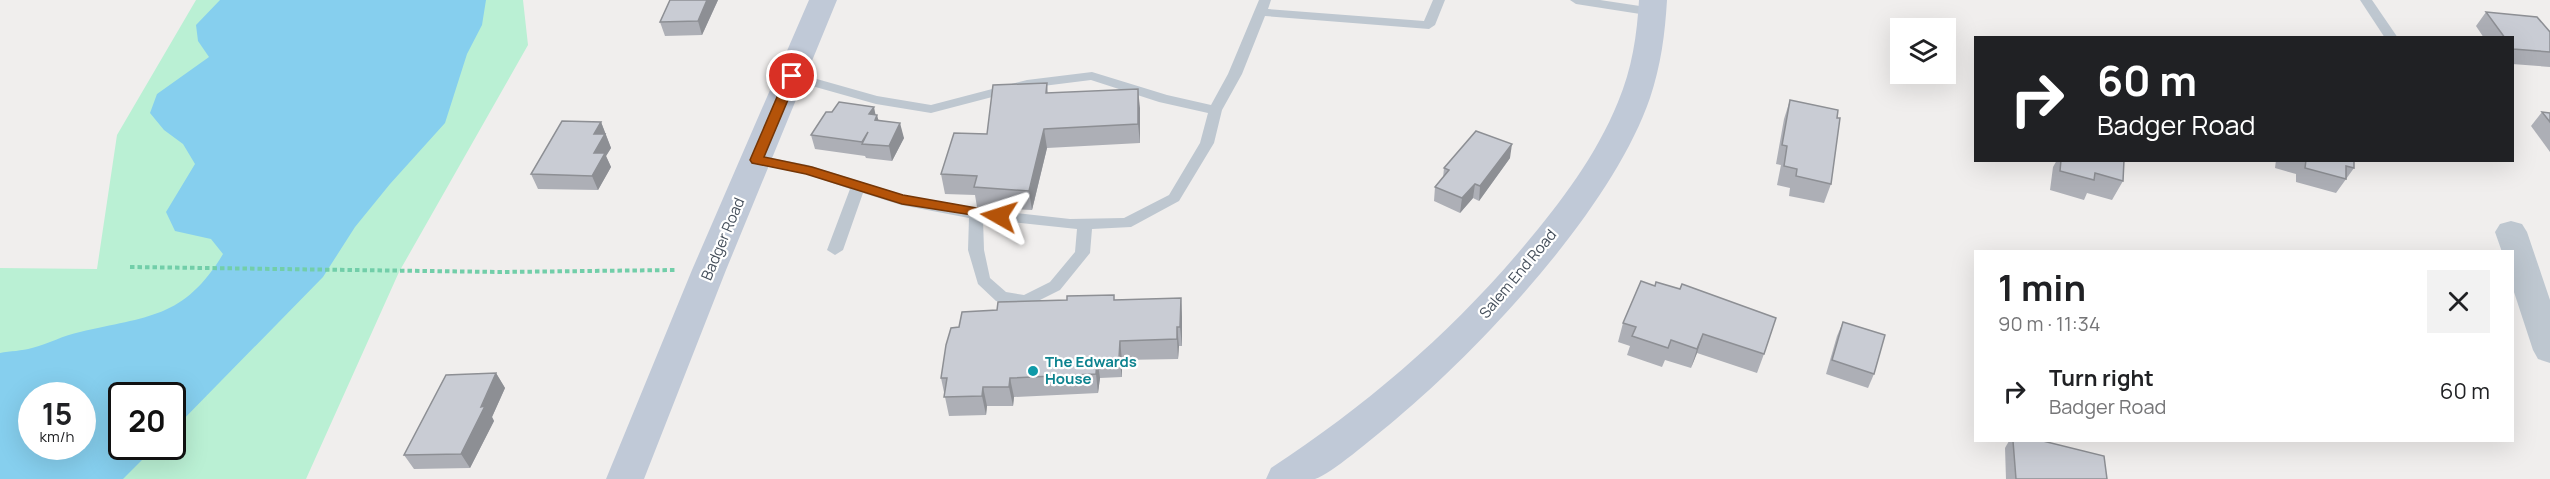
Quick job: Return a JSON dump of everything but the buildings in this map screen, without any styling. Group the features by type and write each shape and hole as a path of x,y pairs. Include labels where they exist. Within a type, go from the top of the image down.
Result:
{"street":[{"name":"Badger Road","path":"625,479 709,270 823,0"},
{"name":"Salem End Road","path":"1285,479 1374,418 1460,342 1558,227 1604,161 1625,124 1649,54 1653,6"},
{"path":"2511,232 2550,350"}],"lane":[{"path":"756,160 807,170 902,200 976,214 1085,224 1126,223 1174,198 1207,144 1215,110 1235,74 1262,6 1429,25 1439,0"},
{"path":"1576,0 1653,6"},
{"path":"2366,0 2391,36"},
{"path":"792,76 876,100 931,109 1027,84 1092,76 1164,99 1215,110"},
{"path":"835,250 858,186"},
{"path":"976,214 976,250 983,280 1002,297 1026,301 1055,286 1082,254 1085,224"}],"path":[{"path":"130,267 709,270"}],"green space":[{"path":"196,0 523,0 528,45 399,272 306,479 0,479 0,268 97,269 117,135"}],"water":[{"path":"220,0 486,0 482,25 467,54 445,123 355,227 323,277 186,417 186,382 108,382 108,460 142,460 123,479 0,479 0,353 28,349 74,333 162,311 194,291 223,254 211,239 175,231 166,212 195,164 183,144 164,130 150,113 157,94 209,57 198,41 196,25"}],"place":[{"name":"The Edwards House","path":"1033,371"}],"route":[{"path":"792,76 756,160 807,170 902,200 999,216"}]}
